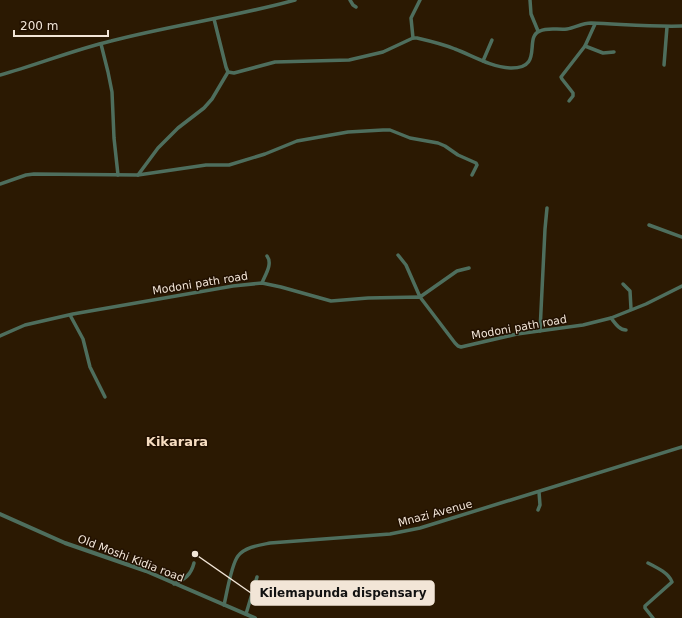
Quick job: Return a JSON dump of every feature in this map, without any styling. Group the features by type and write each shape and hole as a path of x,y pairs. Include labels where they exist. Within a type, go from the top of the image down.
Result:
{"street":[{"path":"0,75 101,44 162,28 214,19 295,0"},
{"path":"350,0 356,7"},
{"path":"413,38 411,18 420,0"},
{"path":"530,0 532,14 538,31"},
{"path":"138,175 158,148 178,128 204,108 212,99 228,72 214,19"},
{"path":"228,72 239,72 274,62 349,60 383,52 413,38 454,48 492,65 509,68 524,65 529,61 532,55 533,40 538,31 548,29 566,29 586,24 667,27 682,26"},
{"path":"569,101 573,96 572,93 561,77 585,46 594,24"},
{"path":"664,65 667,27"},
{"path":"483,61 492,40"},
{"path":"101,44 112,92 114,138 118,175"},
{"path":"585,46 603,54 614,52"},
{"path":"0,184 26,175 34,174 138,175 206,164 229,165 265,154 297,141 348,132 383,130 390,130 410,138 429,141 445,146 458,155 476,163 477,165 472,175"},
{"path":"540,331 544,237 547,208"},
{"path":"649,225 682,237"},
{"path":"398,255 406,265 420,297 453,273 469,268"},
{"path":"262,283 270,264 267,256"},
{"name":"Modoni path road","path":"0,336 25,325 115,305 233,286 262,283 331,301 368,298 420,297 458,346 540,331 583,325 611,318 646,304 682,286"},
{"path":"623,284 630,291 631,310"},
{"path":"70,315 83,339 93,374 105,397"},
{"path":"611,318 622,330 626,330"},
{"name":"Mnazi Avenue","path":"224,605 233,567 237,558 243,552 253,547 270,543 390,534 412,530 433,525 682,447"},
{"path":"538,492 540,505 538,510"},
{"name":"Old Moshi Kidia road","path":"0,514 65,543 146,571 255,618"},
{"path":"174,584 186,578 190,574 194,563"},
{"path":"648,563 658,568 671,579 672,582 645,606 653,618"},
{"path":"246,614 257,577"}],"place":[{"name":"Kilemapunda dispensary","path":"195,554"}],"district":[{"name":"Kikarara","path":"177,441"}]}
